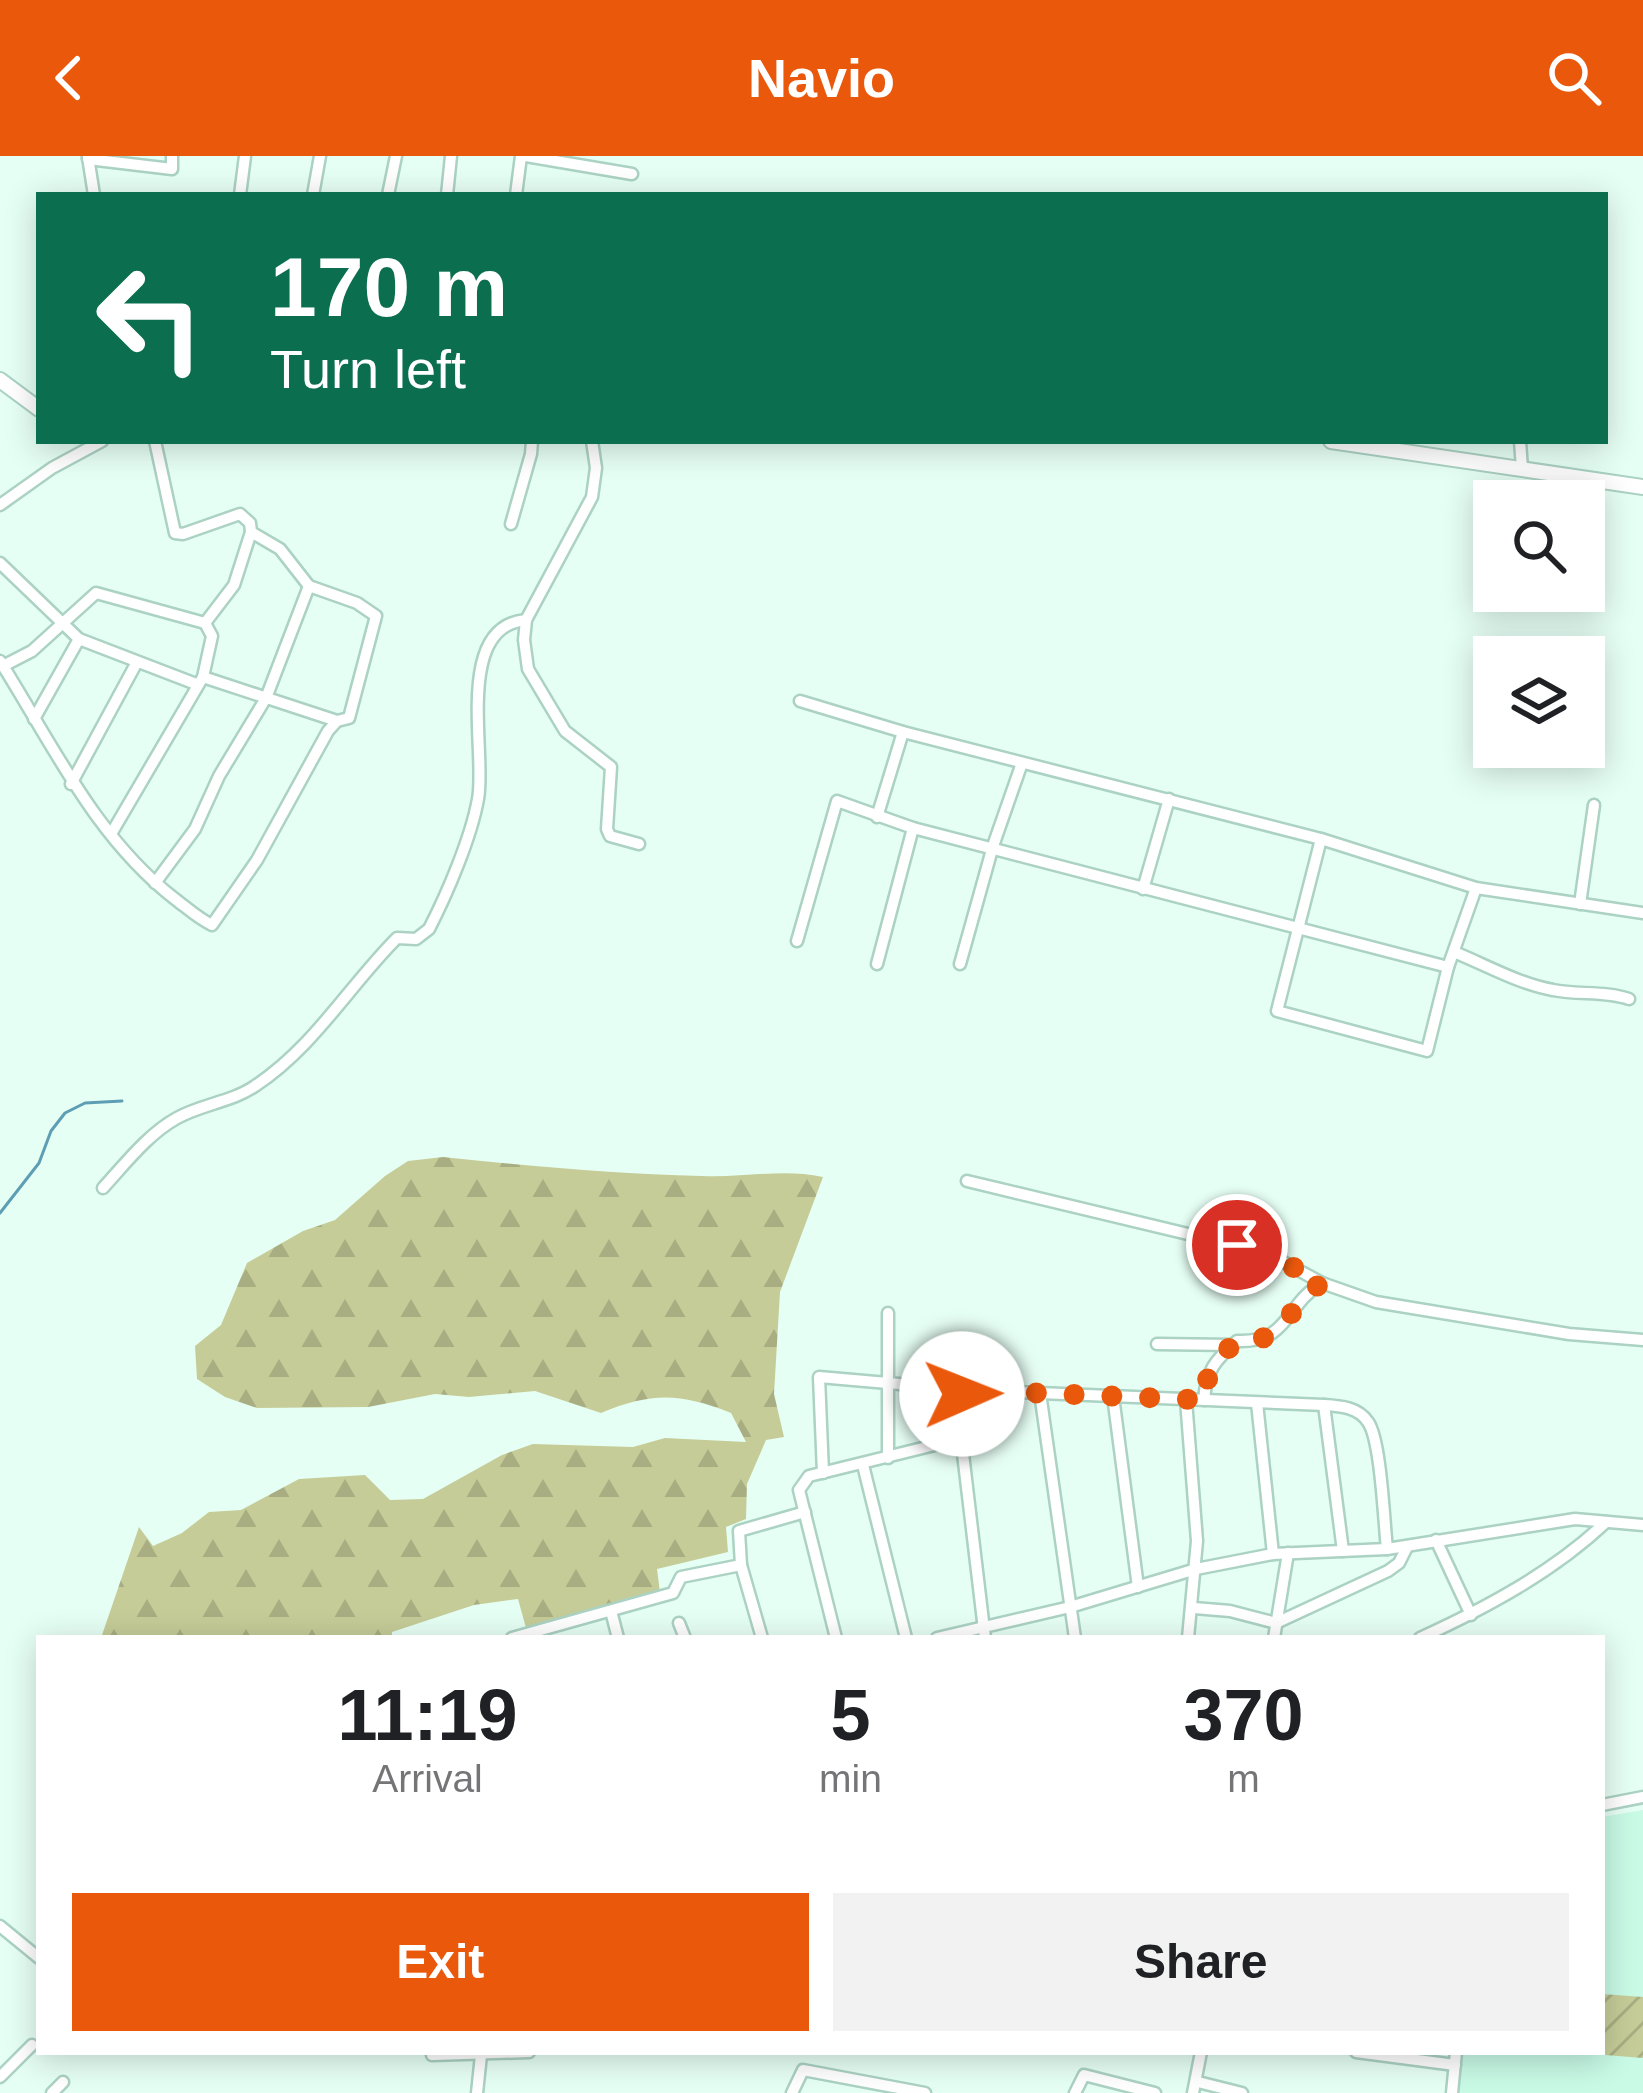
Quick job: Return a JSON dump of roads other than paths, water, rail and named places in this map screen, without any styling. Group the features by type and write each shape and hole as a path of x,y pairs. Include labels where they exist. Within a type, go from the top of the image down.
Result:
{"street":[{"path":"94,192 88,157 172,169 172,156"},
{"path":"240,192 245,156"},
{"path":"314,192 320,156"},
{"path":"389,192 396,156"},
{"path":"447,192 451,156"},
{"path":"517,192 523,156 632,174"},
{"path":"0,380 36,407"},
{"path":"0,505 96,444"},
{"path":"156,444 176,533 240,514 250,524 240,573 205,623"},
{"path":"511,524 531,444"},
{"path":"592,444 596,468 592,497 526,620 526,659 565,730 611,767 610,836 639,844"},
{"path":"1351,444 1643,488"},
{"path":"1520,444 1522,469"},
{"path":"0,563 79,639 199,681 337,721 349,718 376,616 357,603 308,586 280,549 251,532"},
{"path":"155,883 195,829 219,776 266,698 308,586"},
{"path":"111,834 199,681 212,636 205,623 96,593 32,651 2,664 71,784 111,834 155,883 207,924 217,921 337,721"},
{"path":"103,1188 148,1140 178,1117 256,1086 337,1012 397,938 412,940 427,932 477,805 476,701 490,646 512,621 526,620"},
{"path":"34,719 79,639"},
{"path":"71,784 137,662"},
{"path":"800,700 1022,763 1321,839 1476,888 1643,913"},
{"path":"877,817 903,731"},
{"path":"960,964 1022,763"},
{"path":"1143,889 1169,799"},
{"path":"797,941 837,801 913,827 1448,968"},
{"path":"1580,904 1594,805"},
{"path":"877,964 913,827"},
{"path":"1321,839 1277,1010 1427,1051 1448,968 1476,888"},
{"path":"1454,952 1551,990 1629,999"},
{"path":"967,1181 1267,1253 1322,1283 1376,1302 1569,1334 1643,1340"},
{"path":"1157,1344 1258,1342 1273,1334 1322,1283"},
{"path":"888,1313 888,1459"},
{"path":"1204,1400 1205,1380 1214,1361 1233,1345"},
{"path":"823,1473 819,1376 968,1390 1324,1405 1355,1411 1371,1427 1388,1550"},
{"path":"968,1390 959,1400 984,1632 1196,1569 1273,1554 1388,1550 1553,1521 1643,1525"},
{"path":"1040,1394 1075,1635"},
{"path":"1113,1396 1138,1587"},
{"path":"1186,1400 1196,1569 1189,1635"},
{"path":"1257,1403 1273,1554"},
{"path":"1324,1405 1343,1551"},
{"path":"835,1635 800,1490 803,1481 963,1438"},
{"path":"863,1465 905,1635"},
{"path":"761,1635 741,1564 739,1531 805,1511"},
{"path":"1427,1635 1471,1615 1584,1543 1606,1522"},
{"path":"1436,1540 1471,1615"},
{"path":"1194,1608 1276,1623 1388,1571 1399,1563 1407,1547"},
{"path":"1274,1635 1288,1553"},
{"path":"523,1635 673,1593 681,1577 741,1564"},
{"path":"611,1611 617,1635"},
{"path":"569,1635 571,1622"},
{"path":"680,1622 684,1635"},
{"path":"1605,1804 1643,1797"},
{"path":"0,1926 36,1956"},
{"path":"3,2068 32,2045"},
{"path":"433,2055 482,2055 477,2093"},
{"path":"1202,2055 1196,2088 1242,2093"},
{"path":"1399,2055 1456,2059 1452,2093"},
{"path":"792,2093 803,2070 925,2093"},
{"path":"1075,2093 1084,2074 1155,2093"},
{"path":"52,2093 63,2082"}],"waterway":[{"path":"0,1213 39,1163 51,1131 65,1113 85,1103 122,1101"}]}
